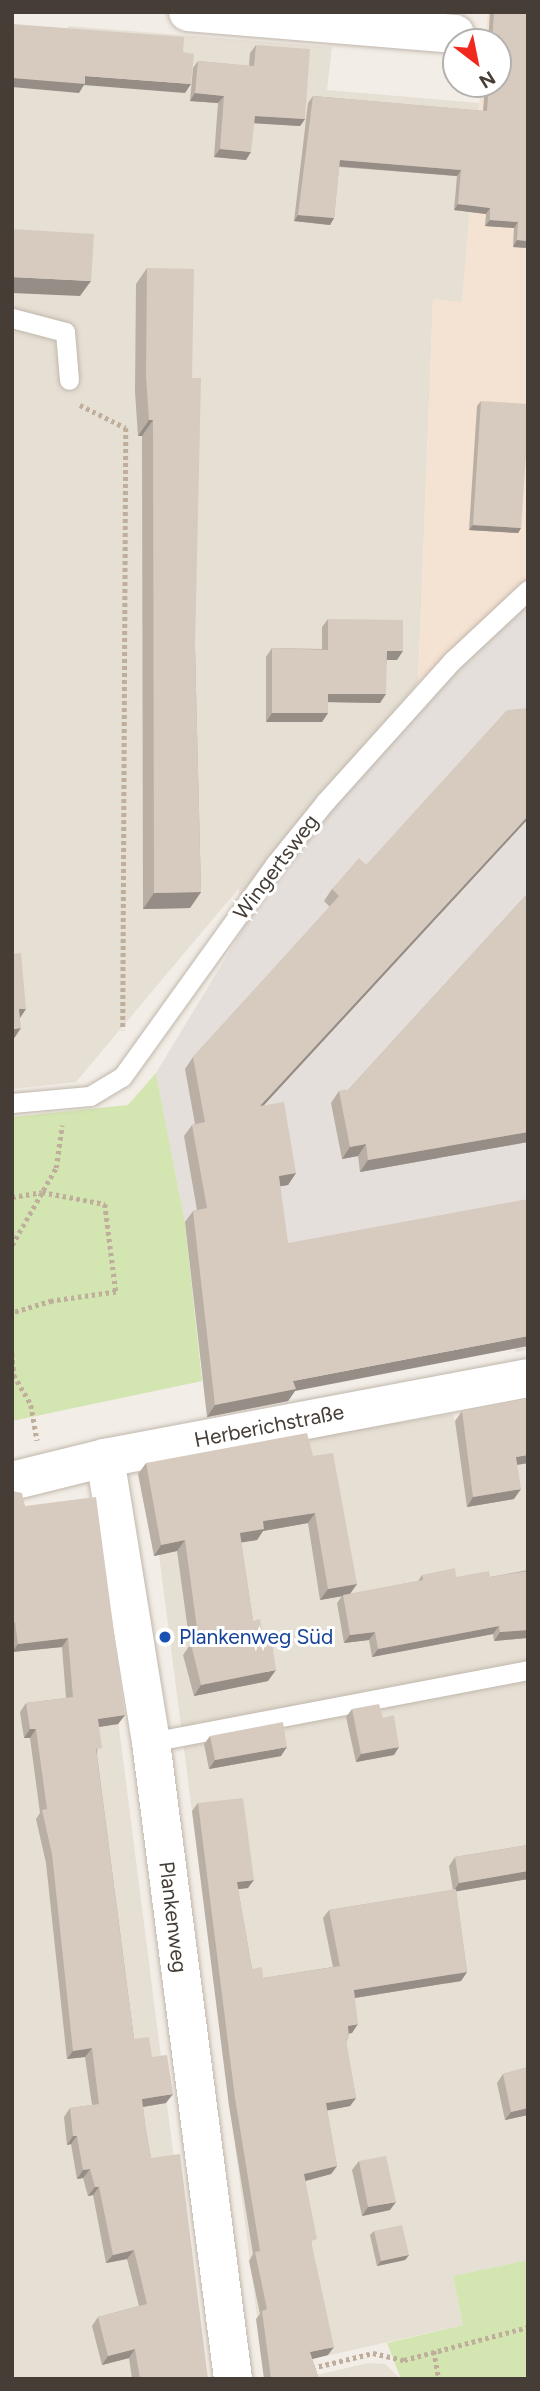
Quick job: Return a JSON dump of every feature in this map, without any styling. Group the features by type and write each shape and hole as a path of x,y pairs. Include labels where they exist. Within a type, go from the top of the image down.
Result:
{"street":[{"path":"188,12 460,23"},
{"name":"Herberichstraße","path":"27,1476 105,1458 528,1378"},
{"name":"Plankenweg","path":"105,1458 151,1742 233,2379"}],"lane":[{"path":"12,318 65,332 69,380"},
{"name":"Wingertsweg","path":"12,1103 90,1096 122,1077 275,864 334,793 452,661 528,590"},
{"path":"151,1742 528,1670"}],"path":[{"path":"69,380 75,403 126,428 122,1077"},
{"path":"12,1245 56,1168 66,1098"},
{"path":"12,1197 42,1192 105,1204 116,1292 52,1301 12,1313"},
{"path":"12,1353 14,1375 31,1405 27,1476"},
{"path":"302,2370 373,2353 404,2360 528,2327"},
{"path":"434,2351 439,2379"}],"shaded area":[{"path":"488,12 528,12 528,579 418,683 433,299 462,302 480,98 512,98 512,28 486,28"},
{"path":"68,26 332,47 327,90 479,103 462,303 433,299 418,683 322,796 240,908 239,888 76,1082 12,1089 12,34 67,38"},
{"path":"528,601 528,1350 516,1352 514,1347 206,1407 185,1223 156,1073 280,868 396,732"},
{"path":"528,1406 528,2260 453,2276 463,2325 264,2370 159,1555 154,1556 138,1472 298,1439 453,1414 455,1421"},
{"path":"12,1502 109,1649 202,2379 12,2379"},
{"path":"369,2363 385,2364 401,2379 299,2379"}],"green space":[{"path":"156,1073 185,1223 202,1381 12,1421 12,1117 128,1105"},
{"path":"528,2260 528,2379 401,2379 387,2343 463,2325 453,2276"}],"building":[{"path":"494,12 528,12 528,241 517,240 518,222 490,220 490,208 458,204 461,170 340,160 334,218 298,215 313,96 487,111 488,98 512,98 512,28 493,28"},
{"path":"12,24 184,37 183,52 194,54 191,84 85,76 85,84 12,78"},
{"path":"256,45 310,49 305,119 255,116 251,152 220,149 224,96 195,93 198,61 254,66"},
{"path":"12,229 94,234 91,281 12,277"},
{"path":"147,268 194,269 192,378 201,378 195,648 201,892 154,893 153,420 149,420 146,376"},
{"path":"481,401 528,404 521,528 473,525"},
{"path":"328,619 403,620 403,651 387,651 386,694 328,694 328,713 272,713 272,648 328,650"},
{"path":"528,708 528,816 260,1106 284,1102 296,1173 279,1176 288,1243 528,1199 528,1336 293,1381 296,1389 215,1405 193,1211 207,1208 192,1125 205,1122 193,1057 339,896 332,889 359,858 366,865 507,710"},
{"path":"528,893 528,1132 368,1160 366,1144 350,1147 339,1091 348,1090"},
{"path":"12,943 13,954 21,953 26,1009 19,1009 21,1028 12,1029"},
{"path":"528,1398 528,1455 516,1457 521,1489 473,1497 462,1411"},
{"path":"307,1433 313,1456 333,1453 357,1584 328,1589 315,1513 263,1521 264,1529 240,1533 253,1621 260,1619 264,1644 272,1643 276,1670 201,1685 191,1644 199,1643 185,1540 161,1545 146,1463"},
{"path":"12,1491 22,1493 25,1506 96,1497 125,1715 98,1719 102,1748 96,1749 134,2039 149,2037 152,2057 167,2055 173,2094 142,2099 151,2158 180,2154 208,2379 140,2379 135,2349 108,2356 98,2317 147,2304 134,2250 113,2255 99,2187 95,2187 90,2169 83,2170 77,2136 73,2136 70,2108 99,2104 92,2048 73,2051 52,1854 42,1810 47,1809 36,1729 30,1729 26,1703 73,1697 68,1638 18,1644 15,1622 12,1623"},
{"path":"455,1568 456,1577 489,1571 490,1577 528,1571 528,1630 500,1632 499,1626 378,1649 375,1632 350,1635 343,1595 423,1580 422,1575"},
{"path":"379,1704 383,1718 394,1715 399,1747 361,1754 352,1709"},
{"path":"283,1722 287,1747 215,1760 210,1736"},
{"path":"243,1798 254,1880 237,1882 252,1969 262,1967 263,1978 340,1966 329,1910 456,1889 467,1972 354,1990 358,2024 348,2026 349,2039 346,2039 356,2098 326,2103 337,2166 304,2174 317,2239 311,2241 334,2347 310,2352 319,2379 271,2379 262,2311 267,2309 255,2252 260,2251 235,2098 198,1803"},
{"path":"528,1845 528,1871 459,1883 455,1857"},
{"path":"528,2067 528,2108 511,2112 503,2074"},
{"path":"386,2156 396,2202 368,2207 359,2161"},
{"path":"402,2225 409,2255 381,2261 374,2231"}],"place":[{"name":"Plankenweg Süd","path":"165,1637"}]}
